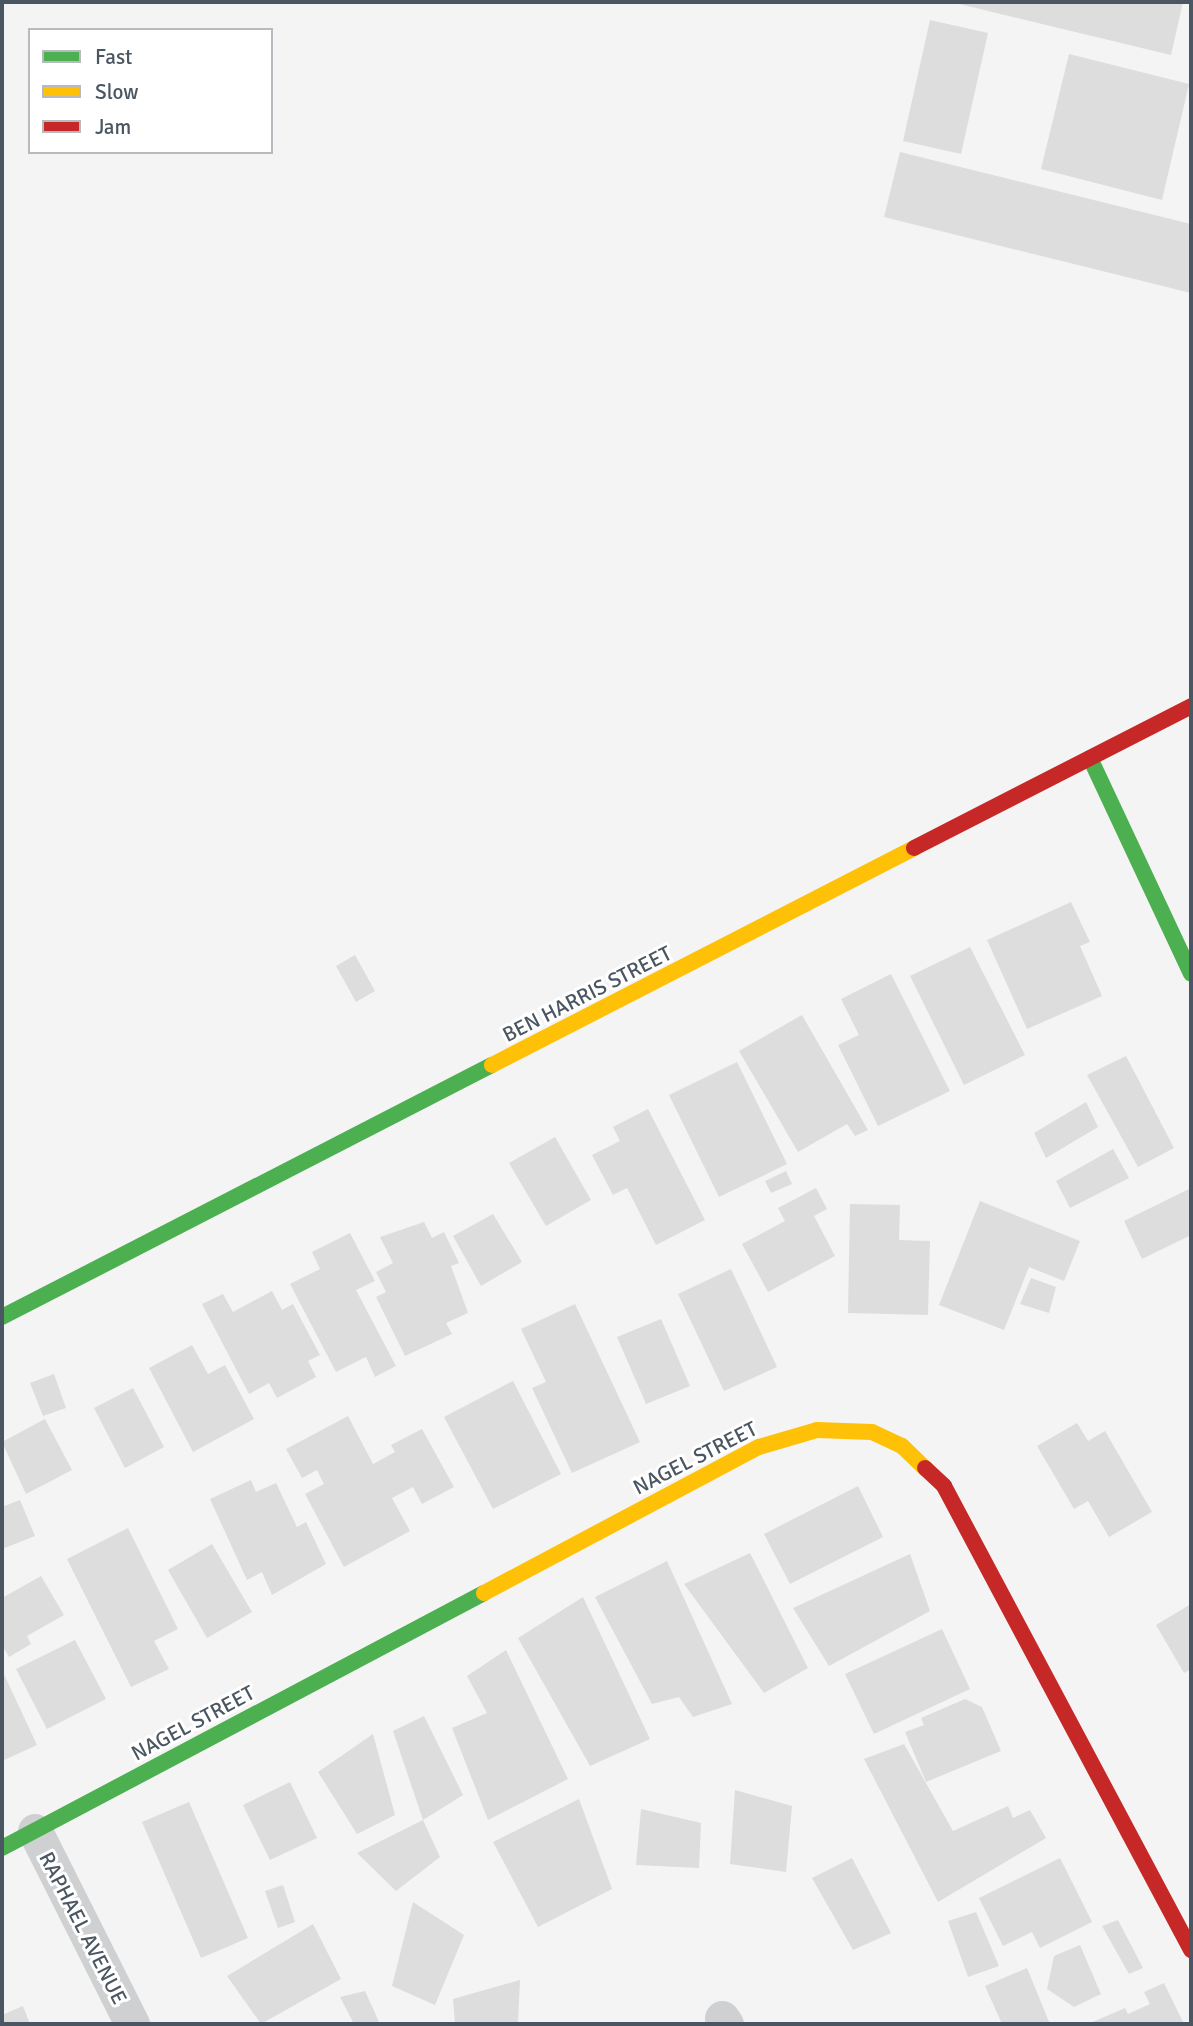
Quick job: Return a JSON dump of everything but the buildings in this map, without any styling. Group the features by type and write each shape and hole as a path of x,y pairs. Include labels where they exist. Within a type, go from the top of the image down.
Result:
{"street":[{"name":"BEN HARRIS STREET","path":"2,1317 1191,706"},
{"path":"1090,758 1191,974"},
{"name":"NAGEL STREET","path":"2,1848 759,1447 817,1430 872,1432 902,1446 944,1486 1191,1951"},
{"name":"RAPHAEL AVENUE","path":"35,1831 132,2024"}],"traffic: fast":[{"path":"1090,758 1191,974"},
{"path":"2,1317 492,1065"},
{"path":"2,1848 484,1593"}],"traffic: slow":[{"path":"492,1065 914,848"},
{"path":"484,1593 759,1447 817,1430 872,1432 902,1446 925,1468"}],"traffic: jam":[{"path":"914,848 1191,706"},
{"path":"925,1468 944,1486 1191,1950"}]}
